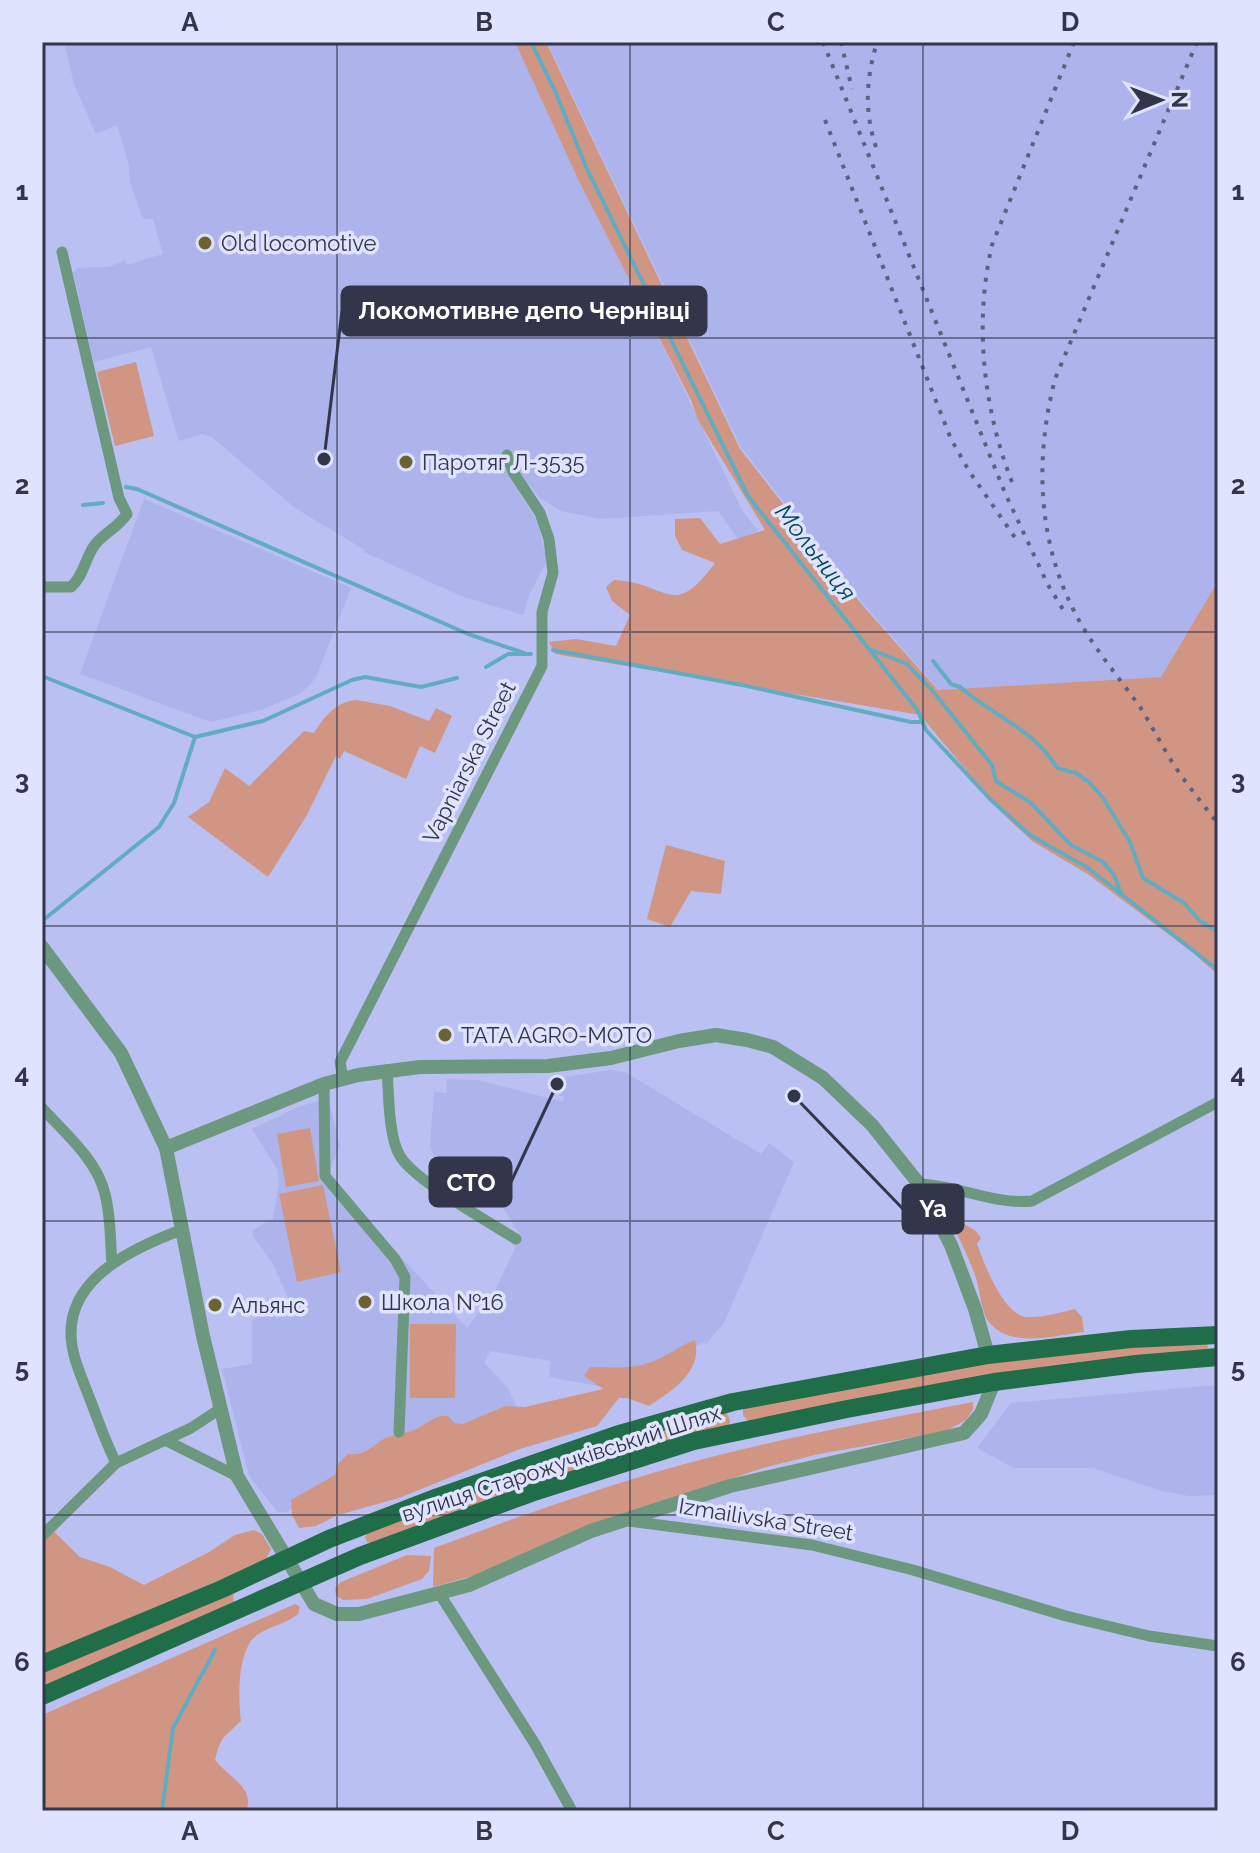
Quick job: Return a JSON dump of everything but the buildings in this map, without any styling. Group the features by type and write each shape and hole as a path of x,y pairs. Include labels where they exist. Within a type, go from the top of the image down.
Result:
{"main road":[{"name":"вулиця Старожучківський Шлях","path":"42,1664 222,1589 329,1539 438,1497 603,1440 733,1402 988,1355 1131,1339 1216,1335"},
{"path":"1216,1335 1216,1357"},
{"name":"вулиця Старожучківський Шлях","path":"42,1696 339,1564 624,1463 740,1430 994,1382 1216,1357"},
{"path":"733,1402 740,1430"},
{"path":"350,1531 360,1556"}],"street":[{"path":"42,587 71,587 76,583 92,549 101,537 118,527 127,514 119,498 62,252"},
{"name":"Vapniarska Street","path":"343,1079 340,1062 542,666 542,612 553,573 549,539 540,513 513,472 507,455"},
{"path":"42,947 121,1053 166,1148 181,1230 237,1476"},
{"path":"166,1148 324,1084 387,1070 548,1066 611,1058 716,1035 747,1040 773,1047 823,1078 872,1125 919,1184 951,1245 988,1355"},
{"path":"387,1070 391,1117 400,1156 436,1187 516,1239"},
{"path":"324,1084 325,1176 395,1259 405,1277 399,1432"},
{"path":"919,1184 950,1186 1013,1203 1032,1201 1218,1102"},
{"path":"42,1108 85,1155 98,1175 105,1195 112,1263"},
{"path":"116,1463 77,1365 71,1335 80,1299 97,1276 112,1263 148,1242 181,1230"},
{"path":"627,1520 730,1486 964,1433 981,1414 994,1382"},
{"path":"42,1536 116,1463 199,1424 220,1409"},
{"path":"165,1440 237,1476"},
{"name":"Izmailivska Street","path":"237,1476 314,1604 337,1614 359,1614 469,1585 591,1531 627,1520 812,1545 913,1570 1066,1616 1149,1636 1218,1646"},
{"path":"439,1593 535,1744 572,1811"}],"shaded area":[{"path":"64,42 516,42 742,510 758,531 738,539 718,511 602,519 561,511 540,498 519,473 511,450 502,450 504,467 538,523 547,561 530,593 523,615 461,596 364,552 295,508 212,437 202,434 179,441 151,347 94,362 73,273 77,268 109,267 125,260 127,265 163,254 153,219 143,219 130,183 129,165 117,125 96,134 74,84"},
{"path":"515,42 546,42 740,449 864,607 938,690 1161,677 1218,581 1218,975 1089,875 1032,841 1002,813 920,715 555,654 549,642 576,639 616,646 630,615 612,601 606,587 614,580 679,595 701,581 715,563 682,550 675,536 675,519 700,518 720,544 765,530 698,420 691,400 579,181"},
{"path":"547,42 1218,42 1218,581 1161,677 939,690 861,601 741,447"},
{"path":"136,362 154,436 115,446 97,372"},
{"path":"144,499 351,588 316,677 310,685 299,694 264,709 211,722 80,674"},
{"path":"357,700 390,706 429,721 436,708 452,716 435,753 420,746 406,779 344,751 340,759 336,756 307,815 268,877 188,817 209,802 225,768 249,786 304,731 314,733 337,707"},
{"path":"666,845 725,861 721,894 691,891 670,927 647,919"},
{"path":"610,1070 625,1072 761,1154 769,1143 794,1162 724,1323 706,1344 704,1342 683,1352 614,1389 549,1377 551,1361 490,1351 484,1363 507,1387 517,1407 388,1448 287,1512 278,1512 249,1476 222,1369 252,1364 252,1319 287,1305 289,1300 273,1264 253,1236 253,1230 273,1219 279,1182 277,1169 252,1129 328,1097 340,1146 328,1174 359,1212 467,1328 495,1291 521,1235 500,1204 464,1184 449,1164 446,1166 432,1153 434,1092 447,1093 446,1079 478,1080 563,1102 564,1097 560,1096 565,1077"},
{"path":"310,1128 319,1181 286,1187 277,1134"},
{"path":"323,1185 341,1272 297,1282 279,1194"},
{"path":"954,1208 964,1224 981,1238 977,1244 984,1263 1009,1306 1025,1317 1075,1309 1082,1317 1084,1332 1021,1338 997,1330 984,1312 976,1278 950,1214"},
{"path":"410,1324 456,1324 455,1398 410,1398"},
{"path":"695,1340 696,1351 690,1371 676,1387 649,1406 619,1398 597,1426 520,1449 399,1498 338,1515 316,1526 299,1528 292,1515 291,1500 335,1475 337,1465 348,1454 363,1453 386,1438 414,1430 439,1417 448,1416 454,1423 463,1424 505,1406 525,1407 603,1389 584,1376 590,1367 646,1364"},
{"path":"1206,1340 1208,1347 1205,1354 748,1421 743,1415 743,1408 988,1363"},
{"path":"1218,1385 1218,1495 1189,1496 1162,1491 1093,1468 1014,1468 977,1448 1011,1403"},
{"path":"973,1402 973,1409 966,1420 944,1432 819,1454 763,1468 587,1527 483,1573 433,1587 434,1548 571,1499 676,1466 744,1449"},
{"path":"726,1411 729,1425 373,1544 367,1542 365,1537 369,1530 619,1441"},
{"path":"42,1520 80,1557 110,1567 144,1585 235,1535 254,1530 262,1534 271,1549 265,1561 42,1657"},
{"path":"407,1555 431,1556 429,1571 422,1579 367,1599 343,1600 336,1596 335,1588 341,1582"},
{"path":"233,1593 234,1603 42,1688 42,1673"},
{"path":"295,1604 300,1607 298,1614 262,1632 250,1642 240,1675 241,1721 223,1738 215,1760 244,1789 248,1803 246,1811 42,1811 42,1715"}],"waterway":[{"name":"Мольниця","path":"531,42 587,169 748,496 918,711 926,730 990,799 1030,835 1088,868 1218,970"},
{"path":"126,487 137,489 468,634 524,653"},
{"path":"83,505 103,503"},
{"path":"553,650 923,722"},
{"path":"872,650 907,664 992,765 996,781 1031,803 1071,845 1103,862 1114,875 1121,893"},
{"path":"486,667 508,654 531,654"},
{"path":"933,661 951,684 960,687 1037,743 1057,768 1076,773 1090,783 1130,842 1143,878 1184,903 1200,921 1218,932"},
{"path":"42,676 195,737 263,721 365,677 421,687 457,678"},
{"path":"42,921 159,827 174,803 195,737"},
{"path":"162,1811 173,1728 215,1650"}],"railway":[{"path":"823,42 1005,493 1048,585 1064,611"},
{"path":"841,42 852,89"},
{"path":"876,147 868,95 877,42"},
{"path":"1012,482 994,425 984,365 983,304 987,274 992,245 1074,42"},
{"path":"1197,42 1055,379 1042,467 1046,526 1062,583 1074,611 1140,707 1179,772 1218,824"},
{"path":"825,120 951,439 1016,539"}],"place":[{"name":"Old locomotive","path":"205,243"},
{"name":"Локомотивне депо Чернівці","path":"324,459"},
{"name":"Паротяг Л-3535","path":"406,462"},
{"name":"TATA AGRO-MOTO","path":"445,1035"},
{"name":"СТО","path":"557,1084"},
{"name":"Ya","path":"794,1096"},
{"name":"Школа №16","path":"365,1302"},
{"name":"Альянс","path":"215,1305"}]}
